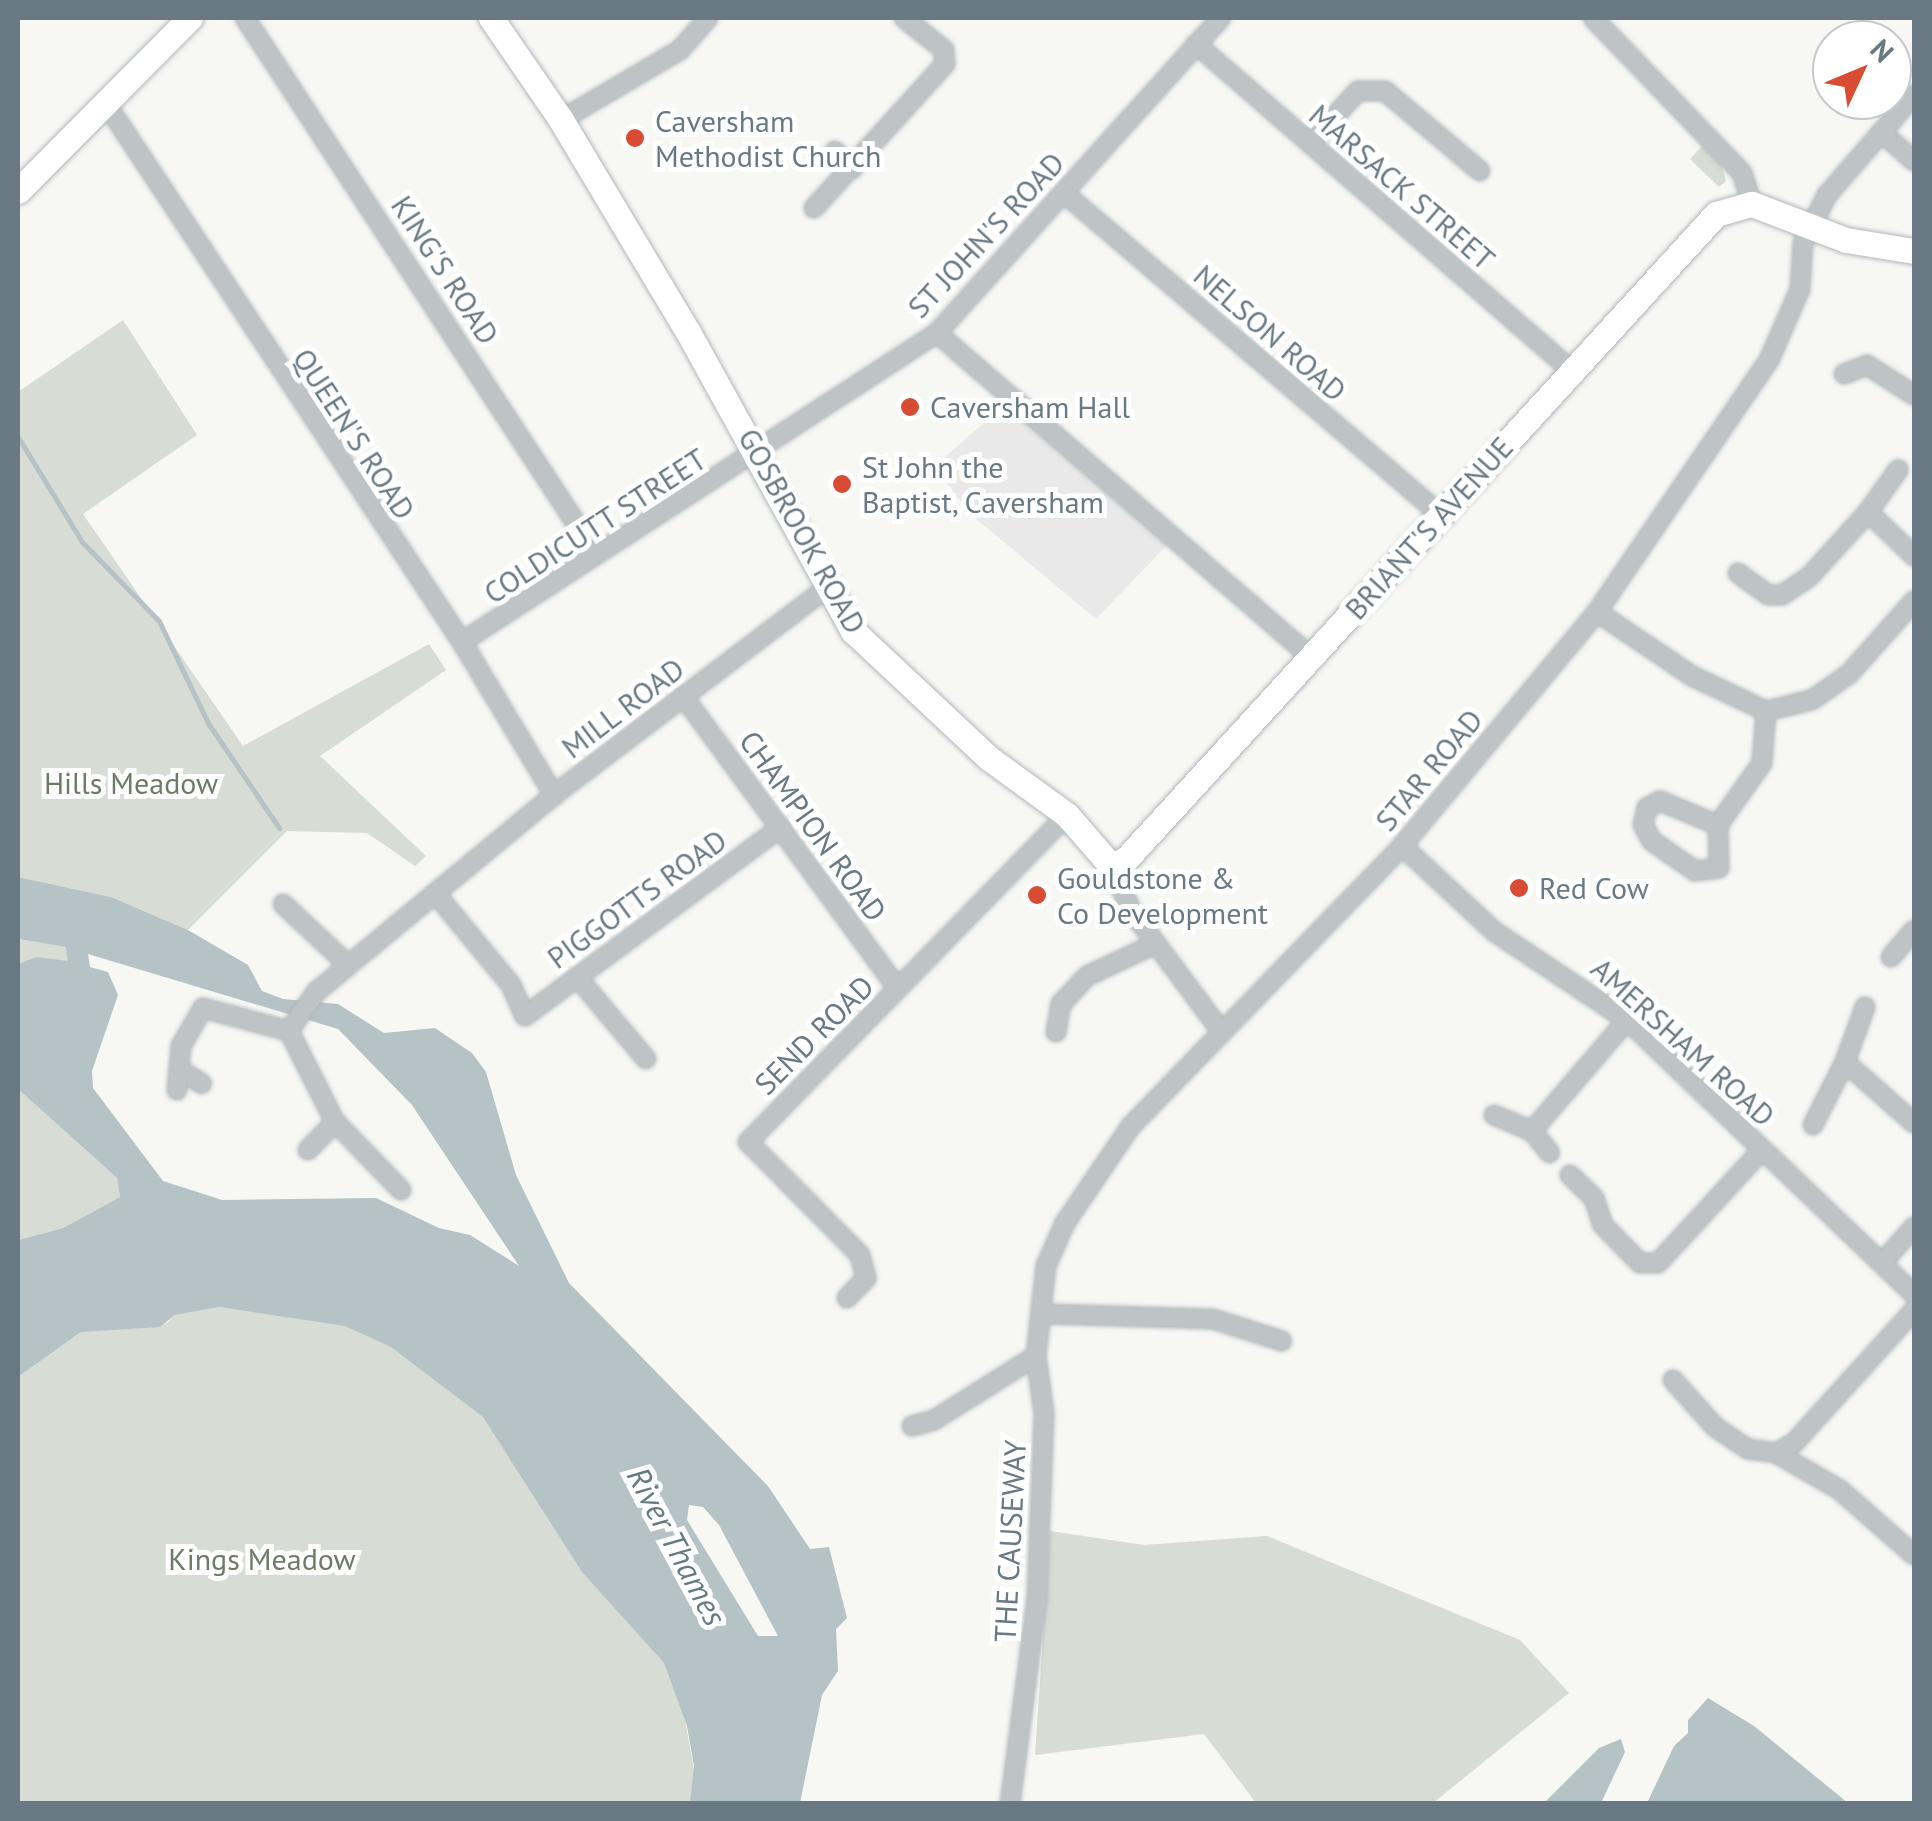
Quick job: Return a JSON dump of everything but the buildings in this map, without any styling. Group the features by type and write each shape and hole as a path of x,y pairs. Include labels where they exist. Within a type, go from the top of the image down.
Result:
{"main road":[{"path":"18,192 190,18"},
{"name":"GOSBROOK ROAD","path":"491,18 561,120 758,452 853,632 898,680 1067,815 1112,867"},
{"path":"1752,204 1866,246 1914,250"},
{"name":"BRIANT'S AVENUE","path":"1112,867 1311,657 1716,214 1752,204"}],"street":[{"name":"KING'S ROAD","path":"246,18 596,554"},
{"path":"561,120 680,50 708,18"},
{"path":"814,208 945,64 944,50 904,18"},
{"name":"ST JOHN'S ROAD","path":"758,452 938,333 1221,18"},
{"path":"1593,18 1742,173 1752,204"},
{"name":"MARSACK STREET","path":"1196,44 1572,371"},
{"path":"1310,143 1358,92 1384,91 1480,171"},
{"name":"STAR ROAD","path":"1045,1314 1046,1266 1090,1182 1131,1126 1402,846 1596,612 1752,386 1788,322 1800,290 1803,243 1827,195 1914,95"},
{"name":"QUEEN'S ROAD","path":"105,102 462,642 554,795"},
{"path":"1881,132 1914,161"},
{"path":"835,151 853,169"},
{"name":"NELSON ROAD","path":"1064,193 1440,516"},
{"path":"938,333 1311,657"},
{"path":"1844,374 1862,358 1914,395"},
{"name":"COLDICUTT STREET","path":"462,642 758,452"},
{"path":"1738,573 1768,595 1782,595 1810,576 1868,512 1898,470"},
{"path":"1868,512 1914,556"},
{"name":"MILL ROAD","path":"293,1026 316,992 346,962 554,795 827,588"},
{"path":"1596,612 1692,676 1766,711 1812,700 1849,674 1914,601"},
{"name":"CHAMPION ROAD","path":"683,696 898,989"},
{"path":"1718,825 1660,800 1647,808 1643,825 1652,841 1695,870 1718,868 1718,825 1762,763 1766,711"},
{"name":"SEND ROAD","path":"847,1298 866,1278 860,1255 748,1142 1067,815"},
{"name":"PIGGOTTS ROAD","path":"434,893 510,985 525,1016 781,827"},
{"name":"AMERSHAM ROAD","path":"1402,846 1496,932 1626,1020 1914,1294"},
{"name":"GOSBROOK ROAD","path":"1112,867 1155,944 1220,1030"},
{"path":"283,904 346,962"},
{"path":"1891,957 1914,930"},
{"path":"1056,1032 1062,1004 1087,976 1155,944"},
{"path":"577,976 646,1059"},
{"path":"178,1090 181,1046 203,1008 293,1026 335,1122 401,1190"},
{"path":"1813,1126 1845,1062 1865,1008"},
{"path":"1532,1131 1626,1020"},
{"path":"1845,1062 1914,1124"},
{"path":"179,1069 202,1084"},
{"path":"1494,1116 1532,1131 1550,1153"},
{"path":"308,1150 335,1122"},
{"path":"1570,1175 1594,1198 1602,1225 1640,1263 1658,1263 1762,1150"},
{"path":"1882,1263 1914,1227"},
{"path":"1776,1453 1794,1442 1914,1310"},
{"path":"1045,1314 1213,1319 1282,1341"},
{"name":"THE CAUSEWAY","path":"1010,1804 1010,1771 1037,1598 1044,1413 1036,1356 1045,1314"},
{"path":"912,1426 934,1420 1036,1356"},
{"path":"1673,1380 1715,1427 1748,1449 1776,1453 1840,1490 1914,1555"}],"shaded area":[{"path":"1006,403 1168,544 1096,619 968,512 935,466"}],"green space":[{"path":"1702,146 1722,166 1726,181 1719,187 1690,159"},
{"name":"Hills Meadow","path":"123,320 197,435 83,514 243,746 429,644 446,670 320,756 426,856 415,866 367,833 287,831 188,930 111,897 18,877 18,392"},
{"path":"18,939 67,947 69,962 36,957 18,964"},
{"path":"18,1089 117,1178 120,1197 63,1228 18,1240"},
{"name":"Kings Meadow","path":"220,1307 355,1323 447,1374 528,1465 590,1580 664,1663 682,1704 694,1769 716,1804 18,1804 18,1377 81,1332 167,1323 175,1315"},
{"path":"1050,1531 1144,1545 1267,1536 1520,1640 1569,1693 1433,1803 1256,1803 1204,1734 1035,1755"}],"water":[{"name":"River Thames","path":"18,877 111,897 188,930 248,965 262,991 283,999 338,1004 384,1033 435,1028 472,1053 486,1072 516,1175 569,1283 768,1486 810,1549 829,1547 847,1618 836,1629 838,1671 822,1695 800,1803 690,1803 694,1766 687,1726 664,1663 582,1572 483,1417 391,1347 345,1326 220,1307 175,1315 160,1327 81,1332 18,1377 18,1240 63,1228 120,1197 117,1178 18,1089 18,964 36,957 68,961 66,947 18,939","holes":["88,954 338,1029 412,1105 519,1266 470,1235 439,1228 376,1198 222,1200 163,1181 93,1088 92,1071 118,995 108,972 90,967","689,1505 703,1507 719,1525 778,1636 758,1636 687,1520"]},
{"path":"1708,1698 1754,1726 1848,1803 1647,1803 1674,1746 1688,1733 1688,1720"},
{"path":"1621,1739 1625,1752 1601,1803 1544,1803 1599,1748"}],"waterway":[{"path":"18,437 82,542 159,621 208,723 279,828"}],"place":[{"name":"Caversham Methodist Church","path":"635,138"},
{"name":"Caversham Hall","path":"910,407"},
{"name":"St John the Baptist, Caversham","path":"842,484"},
{"name":"Red Cow","path":"1519,888"},
{"name":"Gouldstone & Co Development","path":"1037,895"}]}
